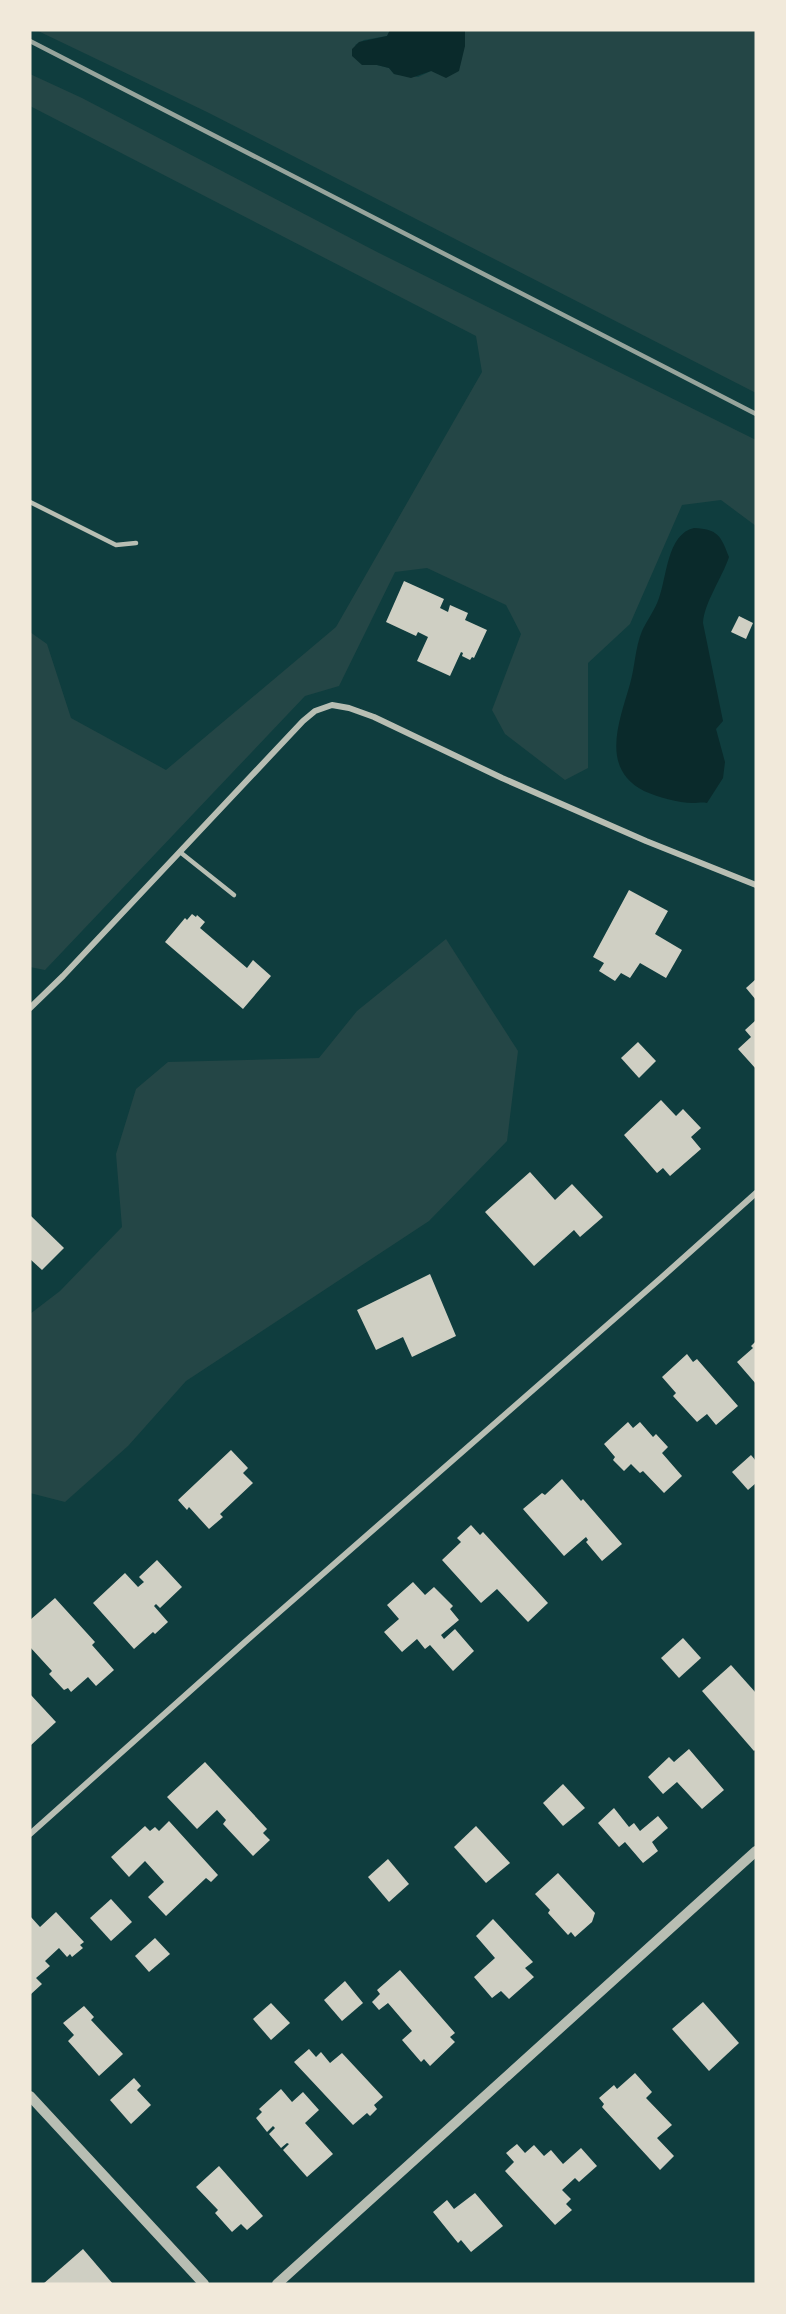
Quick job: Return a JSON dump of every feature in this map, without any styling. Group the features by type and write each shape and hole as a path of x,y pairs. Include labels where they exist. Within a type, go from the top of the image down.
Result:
{"street":[{"path":"30,1008 303,721 315,711 332,705 374,717 502,778 646,841 756,885"},
{"path":"30,1834 756,1193"},
{"path":"277,2284 756,1851"},
{"path":"30,2096 204,2284"}],"lane":[{"path":"30,502 116,545 136,543"},
{"path":"180,852 234,895"}],"shaded area":[{"path":"36,30 390,30 387,36 364,40 355,45 377,65 389,68 394,74 418,77 431,71 465,46 465,30 756,30 756,393 207,112"},
{"path":"390,30 465,30 465,46 459,71 446,78 431,71 411,78 394,74 389,68 362,65 352,56 352,49 359,42 387,36"},
{"path":"30,74 82,98 379,253 756,440 756,526 721,500 682,505 630,624 588,663 588,768 565,780 505,734 492,710 521,634 506,605 427,568 395,572 339,686 305,696 45,970 30,967 30,632 47,644 71,718 166,770 336,627 482,372 476,336 30,106"},
{"path":"694,528 708,530 718,535 729,557 706,607 703,623 723,721 716,729 725,762 723,778 707,803 675,801 644,791 630,781 621,770 616,742 642,631 659,598 673,547 685,532"},
{"path":"446,939 518,1051 507,1141 429,1221 186,1381 128,1446 65,1502 30,1493 30,1314 60,1291 122,1227 116,1154 136,1089 168,1062 319,1058 357,1011"}],"building":[{"path":"404,581 444,599 440,608 448,612 450,605 468,613 465,620 487,630 474,658 470,660 462,656 461,652 450,676 417,661 428,637 418,632 416,636 386,622"},
{"path":"739,616 753,623 746,639 731,632"},
{"path":"629,890 668,911 655,934 682,950 666,978 640,963 630,978 621,973 615,981 599,971 604,963 593,957"},
{"path":"192,914 205,922 200,928 247,968 253,960 271,976 243,1009 165,942 185,918 187,920"},
{"path":"756,979 756,1000 746,988"},
{"path":"756,1020 756,1069 738,1049 751,1037 745,1030"},
{"path":"638,1042 656,1061 639,1078 621,1058"},
{"path":"661,1100 676,1116 683,1109 701,1128 691,1137 701,1149 670,1176 663,1168 657,1173 624,1135"},
{"path":"530,1172 555,1200 572,1184 603,1217 580,1237 574,1230 534,1266 485,1212"},
{"path":"30,1215 64,1248 42,1270 30,1259"},
{"path":"430,1274 456,1336 412,1357 403,1337 376,1350 357,1310"},
{"path":"756,1341 756,1384 737,1362 753,1348 751,1346"},
{"path":"687,1354 693,1362 697,1359 738,1406 716,1425 707,1414 697,1422 673,1396 676,1393 662,1377"},
{"path":"628,1422 633,1428 640,1422 653,1437 656,1434 668,1447 662,1453 682,1476 664,1493 643,1471 640,1473 631,1464 624,1471 613,1460 615,1457 604,1444"},
{"path":"231,1450 248,1468 243,1473 253,1483 220,1514 223,1517 209,1529 189,1507 187,1510 178,1500"},
{"path":"751,1455 756,1461 756,1483 748,1490 732,1472"},
{"path":"562,1479 581,1501 583,1499 622,1544 602,1561 586,1542 588,1540 586,1537 564,1556 523,1509 542,1493 545,1495"},
{"path":"471,1525 480,1535 483,1532 548,1603 528,1622 497,1589 481,1603 442,1560 461,1542 457,1538"},
{"path":"157,1560 182,1587 160,1608 156,1604 154,1606 168,1622 134,1649 93,1603 125,1573 138,1587 144,1582 139,1577"},
{"path":"413,1582 425,1595 434,1587 453,1606 450,1609 459,1620 441,1635 444,1639 455,1629 474,1651 453,1671 430,1645 425,1649 417,1639 402,1652 384,1632 399,1619 387,1605"},
{"path":"55,1598 95,1642 92,1645 114,1670 96,1686 88,1677 71,1692 68,1688 64,1690 49,1674 52,1671 30,1647 30,1620"},
{"path":"683,1638 701,1658 679,1678 661,1658"},
{"path":"731,1665 756,1693 756,1749 754,1751 702,1691"},
{"path":"30,1694 56,1722 30,1746"},
{"path":"689,1749 724,1790 702,1809 677,1782 663,1794 648,1777 669,1757 674,1762"},
{"path":"205,1762 267,1829 263,1833 270,1840 253,1856 223,1824 226,1820 217,1810 197,1829 167,1797"},
{"path":"563,1784 585,1808 563,1826 543,1803"},
{"path":"614,1808 629,1827 634,1823 640,1831 658,1816 668,1828 652,1842 658,1851 643,1863 625,1842 619,1847 598,1823"},
{"path":"169,1821 218,1875 211,1882 206,1878 166,1916 148,1897 164,1882 145,1861 129,1877 111,1857 145,1826 150,1831 155,1827 159,1831"},
{"path":"476,1826 510,1863 486,1883 454,1847"},
{"path":"388,1859 409,1884 389,1902 368,1877"},
{"path":"558,1873 595,1913 592,1922 575,1937 571,1932 568,1935 535,1894"},
{"path":"111,1899 132,1922 111,1941 90,1918"},
{"path":"56,1912 84,1942 80,1945 83,1948 72,1957 70,1954 67,1957 59,1948 45,1961 50,1966 36,1978 42,1984 30,1995 30,1916 40,1927"},
{"path":"493,1919 533,1962 525,1968 534,1977 509,1999 501,1991 492,1998 474,1977 495,1958 476,1936"},
{"path":"155,1938 170,1954 149,1972 135,1956"},
{"path":"400,1970 455,2033 450,2037 455,2042 430,2066 424,2059 421,2062 402,2040 412,2031 388,2003 379,2010 372,2002 380,1994 377,1990"},
{"path":"345,1981 363,2003 342,2021 324,2000"},
{"path":"703,2002 739,2043 709,2071 672,2029"},
{"path":"271,2003 290,2023 271,2040 253,2019"},
{"path":"84,2006 94,2017 91,2020 123,2054 99,2076 68,2041 74,2035 63,2023"},
{"path":"309,2049 316,2057 321,2052 330,2063 342,2053 383,2097 374,2105 377,2109 370,2116 367,2113 353,2125 294,2062"},
{"path":"635,2073 652,2092 646,2098 672,2125 657,2138 674,2156 660,2170 602,2107 604,2104 599,2098 614,2085 617,2089"},
{"path":"134,2078 141,2086 137,2090 151,2105 131,2124 110,2100"},
{"path":"281,2089 292,2102 303,2092 319,2110 305,2123 333,2154 307,2177 283,2150 289,2144 281,2148 269,2134 275,2128 273,2126 267,2132 256,2118 262,2112 259,2109"},
{"path":"517,2144 525,2153 534,2145 544,2156 551,2150 563,2164 581,2148 597,2166 579,2182 575,2178 562,2190 571,2199 566,2204 572,2210 555,2225 505,2171 514,2162 506,2153"},
{"path":"219,2166 263,2216 247,2230 241,2224 232,2232 215,2213 218,2210 196,2187"},
{"path":"475,2193 503,2226 471,2252 461,2240 458,2243 433,2212 447,2200 454,2209"},
{"path":"83,2249 113,2284 43,2284"}],"railway":[{"path":"30,41 756,414"}]}
